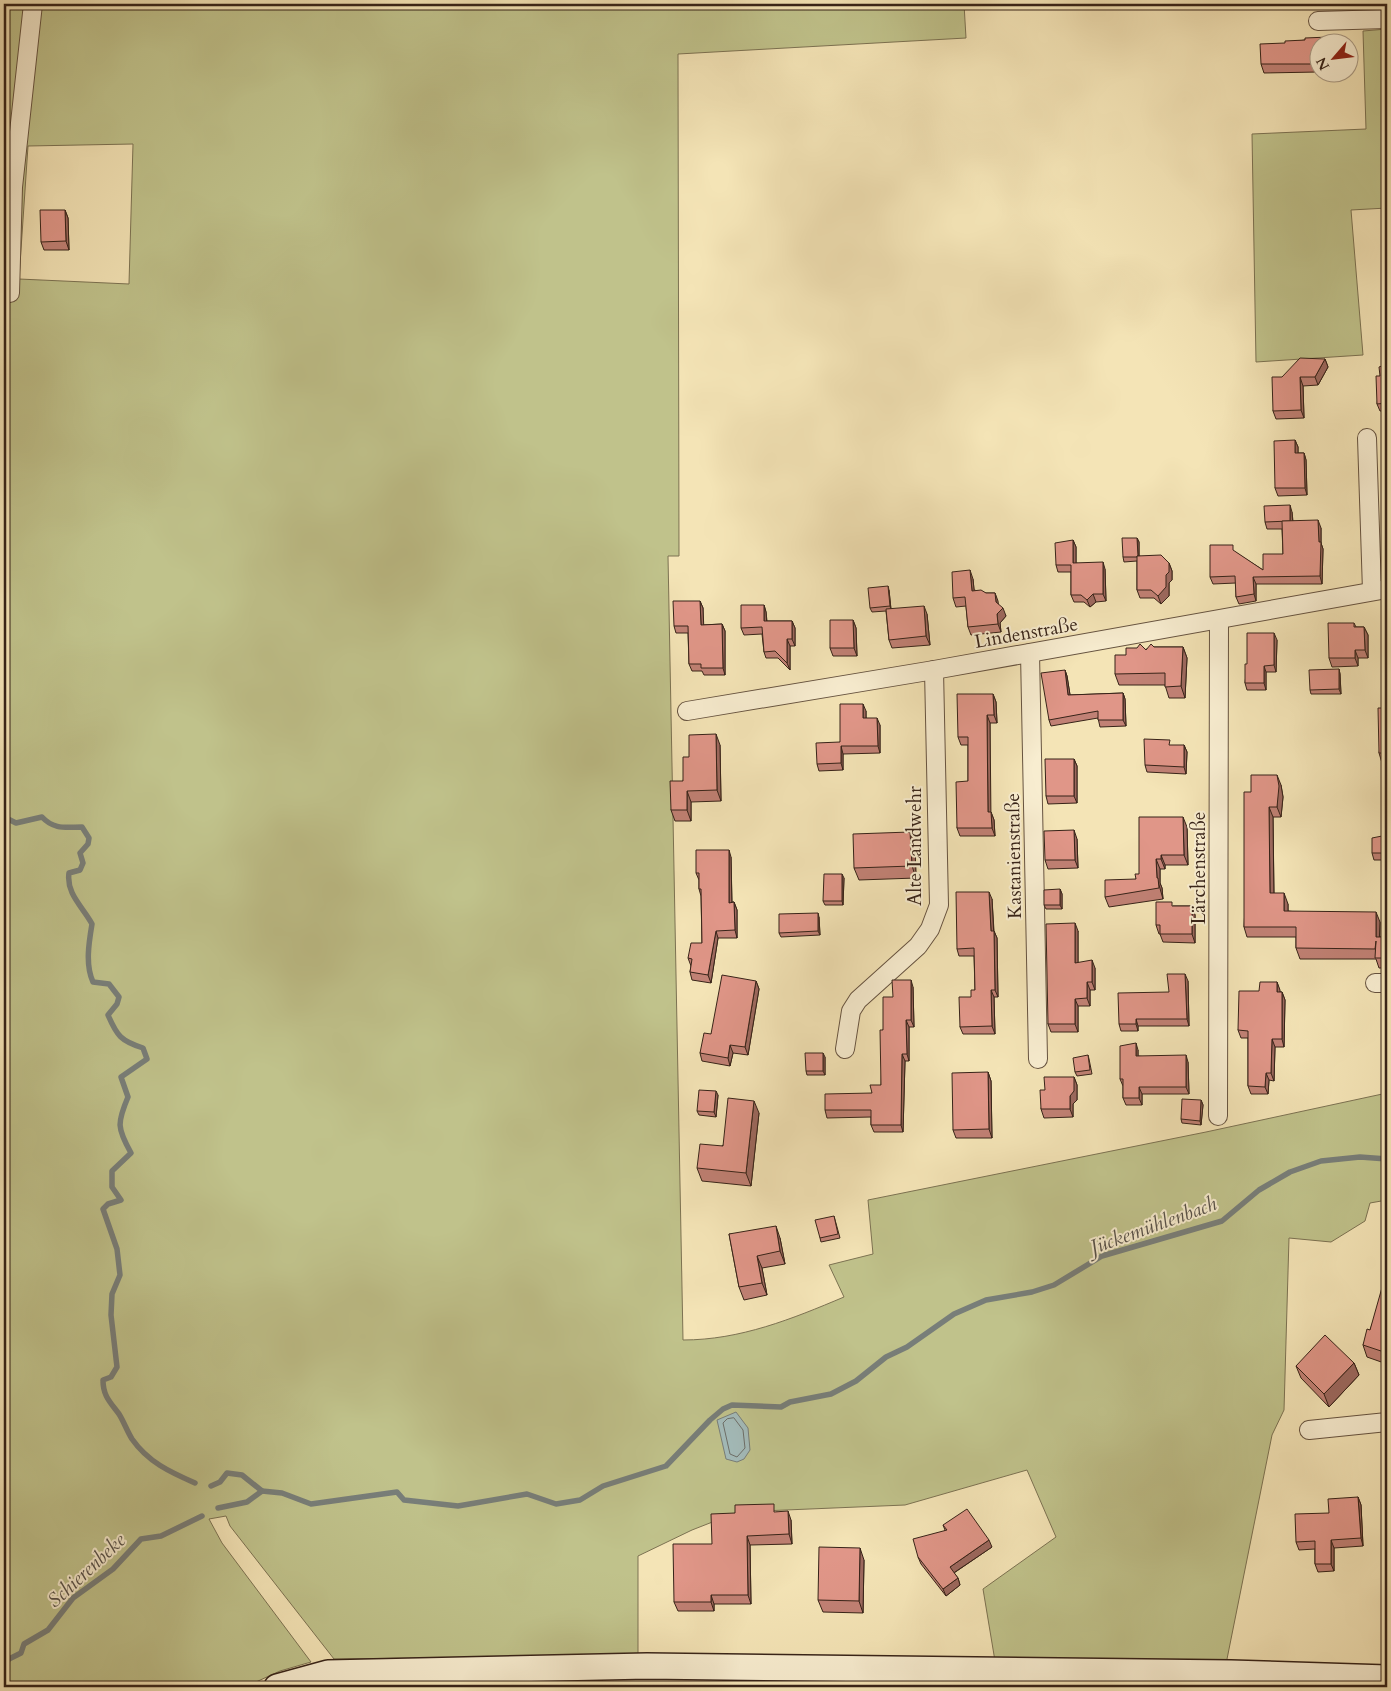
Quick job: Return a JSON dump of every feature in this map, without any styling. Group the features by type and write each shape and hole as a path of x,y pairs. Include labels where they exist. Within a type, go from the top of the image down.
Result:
{"street":[{"path":"10,293 13,187 33,4"},
{"path":"1318,21 1387,19"},
{"name":"Lindenstraße","path":"687,711 934,670 1380,590 1368,438"},
{"name":"Lärchenstraße","path":"1218,620 1218,1116"},
{"name":"Kastanienstraße","path":"1030,653 1038,1059"},
{"name":"Alte Landwehr","path":"845,1049 851,1011 858,1000 918,946 930,929 939,905 934,670"},
{"path":"1309,1430 1387,1422"},
{"path":"277,1687 328,1673 647,1666 1231,1673 1387,1678"}],"green space":[{"path":"4,4 964,4 966,38 678,54 679,556 668,556 683,1340 725,1336 765,1327 844,1297 829,1265 873,1254 868,1200 1206,1132 1387,1093 1387,1200 1370,1203 1365,1221 1331,1242 1289,1238 1284,1410 1272,1435 1226,1664 995,1661 983,1589 1056,1537 1027,1470 905,1505 738,1512 692,1530 638,1556 638,1656 334,1659 230,1526 226,1516 209,1519 222,1543 311,1662 280,1671 245,1687 4,1687","holes":["133,144 129,284 19,279 28,146"]},
{"path":"1387,29 1387,208 1351,210 1363,355 1256,362 1252,134 1366,129 1363,31"},
{"path":"905,1677 1215,1687 904,1687 902,1683"},
{"path":"512,1684 512,1687 320,1687 331,1685"}],"water":[{"path":"736,1412 748,1428 750,1450 744,1459 737,1462 726,1459 717,1420"}],"building":[{"path":"1305,38 1308,38 1308,64 1261,64 1260,44 1285,43 1285,41 1305,40"},
{"path":"40,210 65,210 66,241 41,242"},
{"path":"1387,245 1387,294 1384,294 1382,246"},
{"path":"1300,358 1325,359 1315,377 1300,377 1301,410 1273,411 1272,377 1282,377"},
{"path":"1387,364 1387,403 1377,404 1376,376 1380,376 1379,367"},
{"path":"1295,440 1295,453 1304,453 1305,488 1275,488 1274,441"},
{"path":"1290,505 1290,521 1265,522 1264,506"},
{"path":"1318,520 1319,542 1321,542 1320,576 1253,577 1254,594 1236,597 1235,576 1210,577 1210,545 1233,545 1233,550 1263,570 1263,554 1283,554 1282,521"},
{"path":"1122,538 1137,538 1137,557 1123,557"},
{"path":"1073,540 1073,563 1103,562 1103,594 1093,594 1087,600 1081,595 1071,595 1071,565 1056,565 1055,543"},
{"path":"1161,555 1169,563 1166,587 1158,596 1151,590 1137,590 1137,556"},
{"path":"970,570 972,591 981,590 986,593 995,593 996,602 1003,608 997,614 998,624 968,627 965,597 953,598 952,572"},
{"path":"888,586 890,606 870,608 868,588"},
{"path":"673,601 700,601 701,625 722,624 723,668 701,668 701,664 689,664 688,626 674,626"},
{"path":"741,605 764,605 764,621 792,621 792,639 787,639 787,663 775,651 764,652 762,627 741,628"},
{"path":"924,606 926,636 889,640 886,609"},
{"path":"1387,610 1387,636 1386,636"},
{"path":"830,620 853,620 854,648 830,648"},
{"path":"1328,623 1354,623 1354,627 1364,627 1365,650 1355,650 1355,658 1329,658"},
{"path":"1247,633 1274,633 1274,665 1264,666 1264,683 1245,683"},
{"path":"1140,644 1146,650 1151,644 1154,647 1183,647 1181,686 1165,687 1165,673 1115,674 1115,655 1126,655 1126,648 1137,648"},
{"path":"1339,669 1339,689 1310,690 1309,670"},
{"path":"1065,670 1068,695 1123,693 1123,720 1098,720 1098,711 1049,720 1041,673"},
{"path":"957,694 993,694 994,715 987,715 988,812 991,812 992,828 957,828 956,782 968,781 968,737 958,737"},
{"path":"840,704 863,704 863,718 877,718 878,746 841,746 841,763 817,764 816,743 840,742"},
{"path":"1378,708 1387,708 1387,799 1383,799 1383,753 1379,753"},
{"path":"716,734 717,790 687,791 687,810 671,810 670,781 683,781 683,757 689,757 689,735"},
{"path":"1144,739 1170,740 1169,745 1184,745 1184,767 1145,765"},
{"path":"1045,759 1074,759 1074,796 1046,796"},
{"path":"1251,775 1277,775 1279,786 1277,807 1269,807 1270,893 1284,893 1284,911 1376,912 1376,937 1387,937 1387,958 1375,958 1376,941 1375,949 1296,948 1296,927 1244,927 1244,792 1251,792"},
{"path":"1139,817 1183,817 1184,855 1161,855 1161,859 1156,859 1159,888 1105,897 1105,880 1136,879 1135,874 1139,874"},
{"path":"1074,830 1075,860 1045,860 1044,831"},
{"path":"910,832 912,866 854,868 853,834"},
{"path":"1387,835 1387,853 1372,853 1372,838"},
{"path":"696,850 729,850 729,903 734,902 735,930 716,931 708,975 690,972 692,959 688,958 691,943 702,943 701,889 699,889 699,873 696,873"},
{"path":"824,874 842,874 842,901 823,901"},
{"path":"1060,889 1060,905 1044,905 1044,890"},
{"path":"956,892 989,892 991,931 994,931 995,990 991,990 992,1026 960,1027 959,997 971,997 971,990 975,990 974,948 957,949"},
{"path":"1156,902 1172,902 1172,906 1192,906 1192,934 1160,934 1160,925 1156,925"},
{"path":"818,913 818,931 779,933 779,914"},
{"path":"1075,923 1075,963 1092,960 1092,982 1087,982 1087,998 1075,999 1075,1024 1048,1024 1046,924"},
{"path":"1167,974 1185,974 1187,1019 1136,1019 1136,1024 1119,1024 1118,993 1169,992"},
{"path":"722,975 756,981 745,1047 730,1045 728,1058 700,1053 704,1033 711,1034"},
{"path":"892,980 911,980 911,1020 906,1020 907,1054 902,1054 901,1125 871,1125 871,1110 825,1110 825,1094 872,1093 870,1085 881,1085 880,1030 883,1030 883,997 893,997"},
{"path":"1260,982 1277,982 1277,992 1282,992 1282,1039 1272,1039 1271,1073 1266,1073 1265,1087 1248,1086 1248,1031 1238,1030 1239,991 1259,991"},
{"path":"1136,1043 1136,1056 1186,1055 1186,1087 1139,1087 1139,1098 1123,1098 1123,1079 1120,1079 1120,1046"},
{"path":"805,1053 823,1053 823,1071 806,1071"},
{"path":"1088,1055 1090,1070 1075,1072 1073,1058"},
{"path":"988,1072 989,1129 953,1130 952,1073"},
{"path":"1044,1077 1074,1077 1074,1091 1070,1096 1070,1109 1041,1109 1040,1090 1045,1090"},
{"path":"699,1090 716,1091 714,1112 697,1111"},
{"path":"728,1098 754,1101 746,1173 697,1168 700,1144 723,1146"},
{"path":"1182,1099 1201,1100 1200,1121 1181,1119"},
{"path":"834,1216 838,1234 820,1238 815,1220"},
{"path":"776,1226 780,1251 757,1256 762,1283 739,1287 729,1234"},
{"path":"1383,1284 1387,1285 1387,1353 1363,1345 1367,1329 1370,1330"},
{"path":"1325,1335 1354,1363 1324,1394 1296,1366"},
{"path":"1358,1497 1361,1538 1331,1540 1331,1564 1315,1564 1315,1541 1296,1542 1295,1514 1329,1513 1328,1499"},
{"path":"774,1504 774,1512 788,1511 789,1534 747,1536 748,1595 711,1595 711,1602 674,1602 673,1544 712,1544 711,1514 735,1513 735,1505"},
{"path":"967,1509 989,1540 950,1567 958,1578 943,1589 918,1557 913,1539 947,1530 943,1525"},
{"path":"819,1547 860,1548 859,1601 818,1600"}],"waterway":[{"name":"Jückemühlenbach","path":"4,817 16,823 42,817 56,826 82,827 89,838 88,844 80,853 83,863 80,870 69,873 70,887 73,894 92,924 88,953 89,968 93,982 109,984 119,997 117,1004 108,1015 117,1033 130,1043 143,1048 147,1059 121,1077 128,1097 120,1125 123,1137 131,1153 112,1171 112,1187 121,1200 108,1204 103,1209 117,1249 120,1275 112,1294 111,1315 117,1367 111,1377 103,1380 103,1386 108,1398 138,1447 152,1460 195,1483"},
{"name":"Jückemühlenbach","path":"211,1486 220,1482 227,1473 242,1475 262,1491 282,1493 311,1504 397,1492 404,1500 458,1506 527,1494 556,1504 580,1500 603,1486 666,1466 710,1420 723,1409 732,1405 781,1407 790,1402 831,1394 856,1381 886,1357 907,1347 954,1314 986,1300 1032,1292 1054,1285 1102,1256 1222,1221 1259,1190 1290,1172 1321,1161 1360,1157 1387,1159"},
{"name":"Schierenbeke","path":"218,1508 247,1502 262,1491"},
{"name":"Schierenbeke","path":"4,1666 9,1659 21,1653 24,1644 48,1630 73,1598 113,1569 141,1539 161,1536 202,1516"}]}
